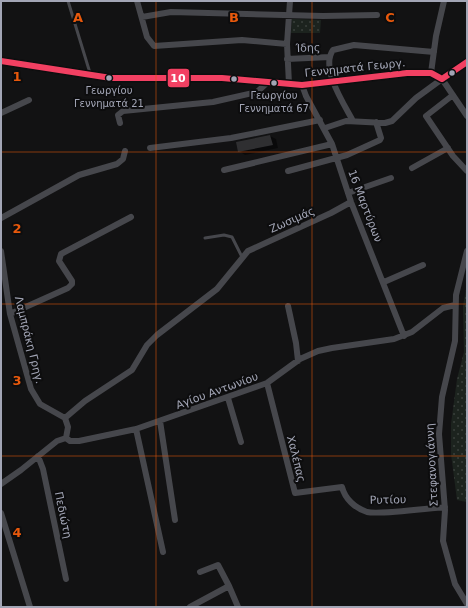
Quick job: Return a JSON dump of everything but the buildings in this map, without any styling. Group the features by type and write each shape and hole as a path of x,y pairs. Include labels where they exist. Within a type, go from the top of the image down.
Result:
{"street":[{"path":"137,1 149,41 157,47 242,40 287,44"},
{"path":"289,84 287,44 290,1"},
{"path":"431,73 444,1"},
{"path":"142,17 167,12 323,16 377,14"},
{"name":"Ίδης","path":"287,59 331,55 342,47 354,45 434,52"},
{"path":"331,55 330,74 353,120"},
{"name":"Γεννηματά Γεωργ.","path":"1,61 90,75 136,78 222,78 302,85 401,73 431,73 442,79"},
{"path":"325,128 338,122 353,120 376,122 392,121 416,98 467,62"},
{"path":"442,79 467,116"},
{"path":"120,123 118,115 123,112 213,102 257,92 268,82"},
{"name":"16 Μαρτύρων","path":"302,85 306,96 325,128 332,144 351,202 384,282 404,336"},
{"path":"453,95 426,116 448,148 467,171"},
{"path":"1,112 29,100"},
{"path":"150,148 231,138 320,120"},
{"path":"288,171 337,158 380,140 381,138 376,122"},
{"path":"224,170 332,144"},
{"path":"412,168 448,148"},
{"path":"1,218 79,175 117,164 123,159 125,151"},
{"path":"348,193 391,178"},
{"name":"Ζωσιμάς","path":"65,418 85,401 132,370 147,345 157,334 217,289 242,256 252,248 331,214 351,202"},
{"path":"10,314 68,288 72,284 72,281 59,261 60,254 131,217"},
{"name":"Λαμπράκη Γρηγ.","path":"1,251 10,314 26,377 34,397 40,404 65,418"},
{"name":"Στεφανογιάννη","path":"467,251 455,305 455,341 443,390 439,426 440,457 445,507 443,541 455,584 467,604"},
{"path":"384,282 423,265"},
{"name":"Αγίου Αντωνίου","path":"66,438 70,441 79,441 136,429 228,398 267,384 298,361 327,348 384,342 404,336 443,308 455,305"},
{"path":"288,306 296,343 298,361"},
{"name":"Χαλέπας","path":"267,384 295,493 342,487"},
{"path":"228,398 241,442"},
{"path":"1,484 57,441 66,438 68,427 65,418"},
{"path":"160,421 175,520"},
{"path":"136,429 163,552"},
{"name":"Πεδιώτη","path":"38,456 43,469 66,579"},
{"name":"Ρυτίου","path":"342,487 344,494 350,502 368,512 445,507"},
{"path":"1,513 28,606"},
{"path":"200,572 218,565 238,607"},
{"path":"190,607 229,586"}],"lane":[{"path":"68,1 90,75"},
{"path":"205,238 224,235 232,237 242,256"}],"shaded area":[{"path":"292,19 321,20 320,33 291,33"},
{"path":"467,284 467,502 457,500 451,454 451,424 457,379 464,352 463,306"}],"transit line":[{"name":"10","path":"1,61 111,78 222,78 302,85 407,73 431,73 442,79 467,62"}],"place":[{"name":"Γεωργίου Γεννηματά 21","path":"109,78"},
{"name":"Γεωργίου Γεννηματά 67","path":"274,83"}]}
